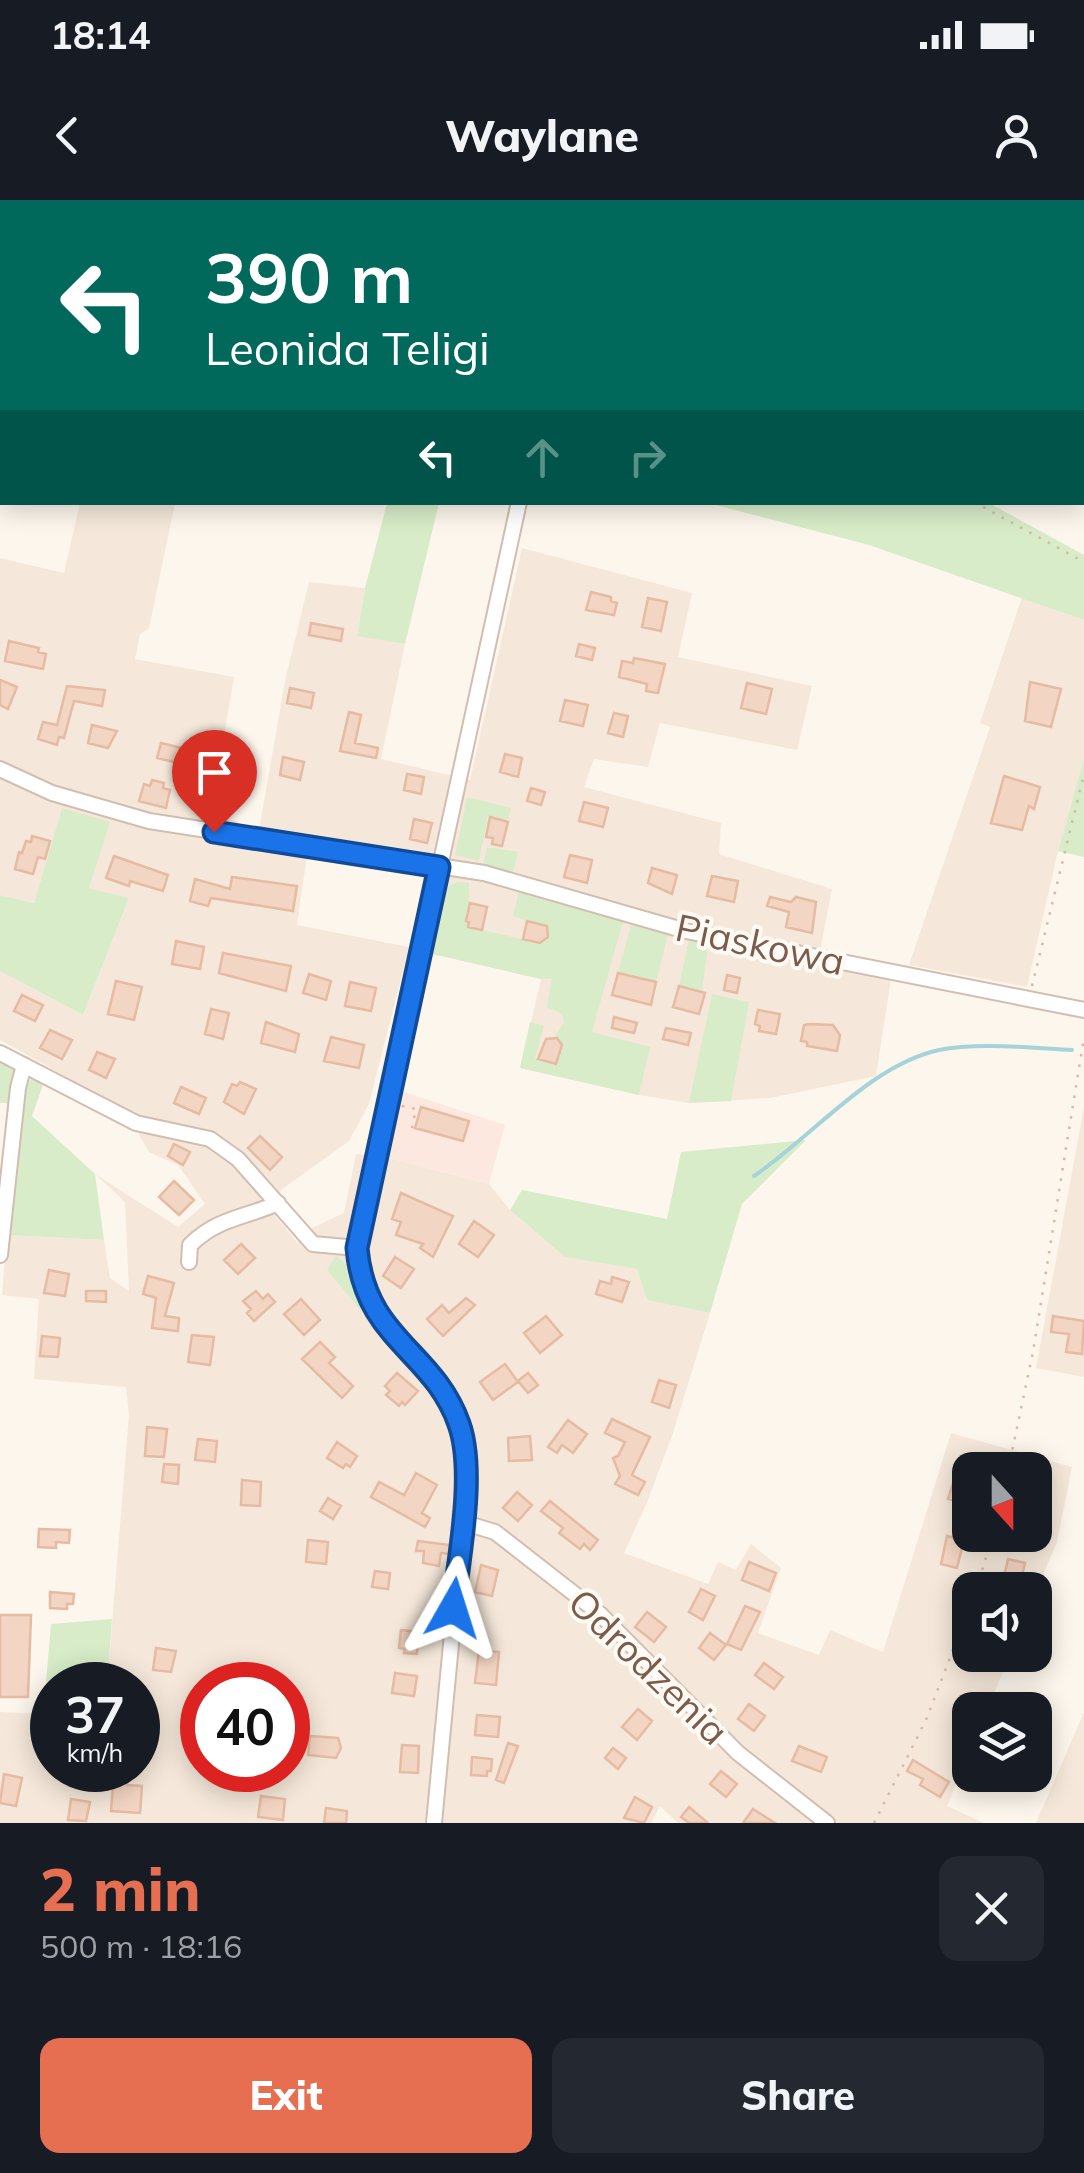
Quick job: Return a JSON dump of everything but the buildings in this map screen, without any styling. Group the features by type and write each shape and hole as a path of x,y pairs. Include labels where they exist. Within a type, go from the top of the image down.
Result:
{"street":[{"path":"434,1823 466,1473 461,1427 439,1387 370,1305 360,1280 357,1248 518,505"},
{"name":"Piaskowa","path":"0,769 52,793 149,821 484,873 686,931 1084,1010"},
{"path":"0,1053 136,1123 210,1139 238,1158 313,1244 357,1248"},
{"path":"0,1254 18,1088 24,1065"},
{"path":"189,1262 190,1245 201,1234 224,1220 278,1202"},
{"name":"Odrodzenia","path":"462,1522 495,1532 600,1614 738,1753 827,1823"}],"path":[{"path":"980,505 1084,562"},
{"path":"1030,999 1084,774"},
{"path":"1012,1452 1034,1352 1084,1037"},
{"path":"394,1104 416,1110 412,1128"},
{"path":"874,1823 926,1720 952,1653"}],"shaded area":[{"path":"80,505 175,505 149,628 140,634 135,659 234,677 210,816 238,821 233,846 307,855 297,925 409,947 369,1104 349,1141 281,1190 271,1211 297,1242 312,1228 344,1213 356,1154 382,1156 489,1184 510,1210 565,1257 637,1269 647,1300 710,1313 672,1436 624,1553 708,1584 718,1562 736,1570 751,1544 781,1568 758,1633 819,1655 830,1630 883,1652 951,1433 1019,1452 952,1452 952,1552 1052,1552 1052,1461 1072,1467 1057,1542 1044,1572 952,1572 952,1672 1003,1672 995,1692 952,1692 953,1792 947,1806 984,1823 678,1823 660,1806 651,1823 0,1823 0,1712 30,1713 30,1792 160,1792 160,1662 109,1662 129,1415 126,1387 34,1379 39,1299 2,1295 7,1235 104,1240 110,1278 129,1291 125,1202 95,1174 178,1227 205,1204 178,1165 149,1152 139,1135 139,1117 0,1040 0,971 83,1015 129,898 89,888 62,809 34,903 0,895 0,558 64,573"},
{"path":"522,548 692,593 678,657 812,686 797,750 660,723 648,767 594,759 584,787 721,823 719,854 832,889 818,962 891,979 876,1076 770,1098 689,1103 520,1068 541,979 428,953 449,857 259,830 285,681 309,582 365,588 357,635 405,644 381,759 470,780"},
{"path":"1022,597 1084,620 1084,758 1027,987 909,965 990,727 980,723"},
{"path":"398,1090 505,1125 489,1184 382,1156"},
{"path":"1084,1107 1084,1377 1036,1368"},
{"path":"1084,1712 1084,1823 1036,1823"}],"green space":[{"path":"386,505 439,505 405,644 357,636"},
{"path":"716,505 993,505 1084,555 1084,620 869,545"},
{"path":"1084,758 1084,857 1058,851"},
{"path":"467,797 511,808 508,820 488,816 479,861 455,855"},
{"path":"62,808 110,822 89,888 129,898 83,1015 0,971 0,895 34,903"},
{"path":"487,847 518,852 513,872 483,865"},
{"path":"457,882 469,883 469,927 539,943 548,937 544,926 513,916 519,891 623,921 592,1032 650,1047 639,1095 520,1068 530,1022 544,1026 535,1059 557,1064 562,1043 555,1036 564,1022 562,1014 547,1007 552,978 541,979 428,953 442,890"},
{"path":"631,925 668,934 656,982 618,973"},
{"path":"689,940 708,945 702,992 679,986"},
{"path":"712,994 749,1002 731,1101 689,1103"},
{"path":"0,1058 16,1071 9,1103 0,1103"},
{"path":"32,1077 43,1085 32,1116 95,1174 104,1240 7,1235 23,1094"},
{"path":"806,1140 742,1204 710,1313 647,1300 637,1269 565,1257 510,1210 522,1190 667,1219 681,1152"},
{"path":"336,1256 346,1264 355,1293 374,1326 327,1270"},
{"path":"112,1619 109,1662 48,1662 51,1624"}],"waterway":[{"path":"754,1176 865,1086 914,1058 971,1046 1072,1050"}],"route":[{"path":"214,832 439,867 357,1248 360,1280 370,1305 439,1387 461,1427 465,1497 453,1608"}]}
